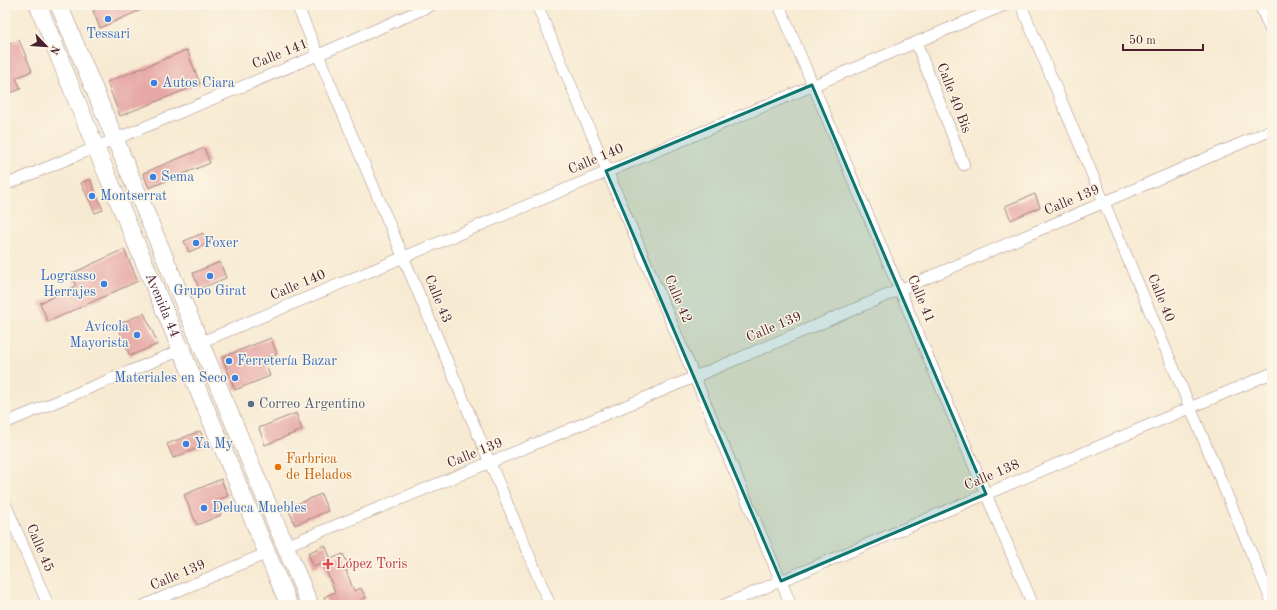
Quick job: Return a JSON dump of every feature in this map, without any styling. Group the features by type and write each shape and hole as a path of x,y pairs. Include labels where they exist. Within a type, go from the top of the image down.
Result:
{"highway":[{"name":"Avenida 44","path":"38,5 180,350 290,605"},
{"name":"Avenida 44","path":"59,5 199,343 310,605"}],"street":[{"name":"Calle 43","path":"297,5 404,257 489,464 550,605"},
{"name":"Calle 141","path":"5,185 114,138 318,55 432,5"},
{"name":"Calle 42","path":"537,5 606,171 696,377 791,605"},
{"name":"Calle 41","path":"779,5 1033,605"},
{"name":"Calle 140","path":"199,343 606,171 1005,5"},
{"name":"Calle 40","path":"1021,5 1272,602"},
{"path":"1260,5 1272,34"},
{"name":"Calle 40 Bis","path":"916,42 964,165"},
{"name":"Calle 139","path":"285,546 489,464 696,377 1272,130"},
{"path":"5,423 180,350"},
{"name":"Calle 138","path":"724,605 1272,373"},
{"name":"Calle 45","path":"5,502 48,605"},
{"name":"Calle 139","path":"145,605 267,553"}],"highlighted area":[{"path":"812,85 986,494 781,581 606,171"}],"building":[{"name":"Tessari","path":"106,5 152,5 100,28 93,11"},
{"path":"19,40 32,71 16,78 21,89 5,95 5,46"},
{"name":"Autos Ciara","path":"187,50 200,84 120,116 107,82"},
{"path":"204,148 210,163 149,188 143,173"},
{"name":"Montserrat","path":"90,179 103,210 95,213 81,183"},
{"path":"1035,194 1040,207 1011,220 1005,206"},
{"name":"Foxer","path":"203,233 207,244 189,252 184,241"},
{"name":"Lograsso Herrajes","path":"124,249 138,281 48,322 40,303 76,286 71,274"},
{"name":"Grupo Girat","path":"220,262 226,278 199,289 193,273"},
{"name":"Avícola Mayorista","path":"144,313 158,344 130,356 117,325"},
{"path":"271,338 277,354 264,359 270,376 235,390 222,357"},
{"path":"296,413 302,430 265,445 259,428"},
{"name":"Ya My","path":"200,431 206,445 173,458 167,444"},
{"name":"Deluca Muebles","path":"221,479 228,496 215,501 221,515 197,525 184,495"},
{"path":"321,494 328,511 295,525 288,508"},
{"path":"325,545 331,559 343,554 350,569 346,571 354,591 361,588 366,598 350,605 328,605 324,597 335,592 323,563 314,567 308,553"}],"place":[{"name":"Tessari","path":"108,19"},
{"name":"Autos Ciara","path":"154,83"},
{"name":"Sema","path":"153,177"},
{"name":"Montserrat","path":"92,196"},
{"name":"Foxer","path":"196,243"},
{"name":"Grupo Girat","path":"210,276"},
{"name":"Lograsso Herrajes","path":"104,284"},
{"name":"Avícola Mayorista","path":"137,335"},
{"name":"Ferretería Bazar","path":"229,361"},
{"name":"Materiales en Seco","path":"235,378"},
{"name":"Correo Argentino","path":"251,404"},
{"name":"Ya My","path":"186,444"},
{"name":"Farbrica de Helados","path":"278,467"},
{"name":"Deluca Muebles","path":"204,508"},
{"name":"López Toris","path":"328,564"}]}
